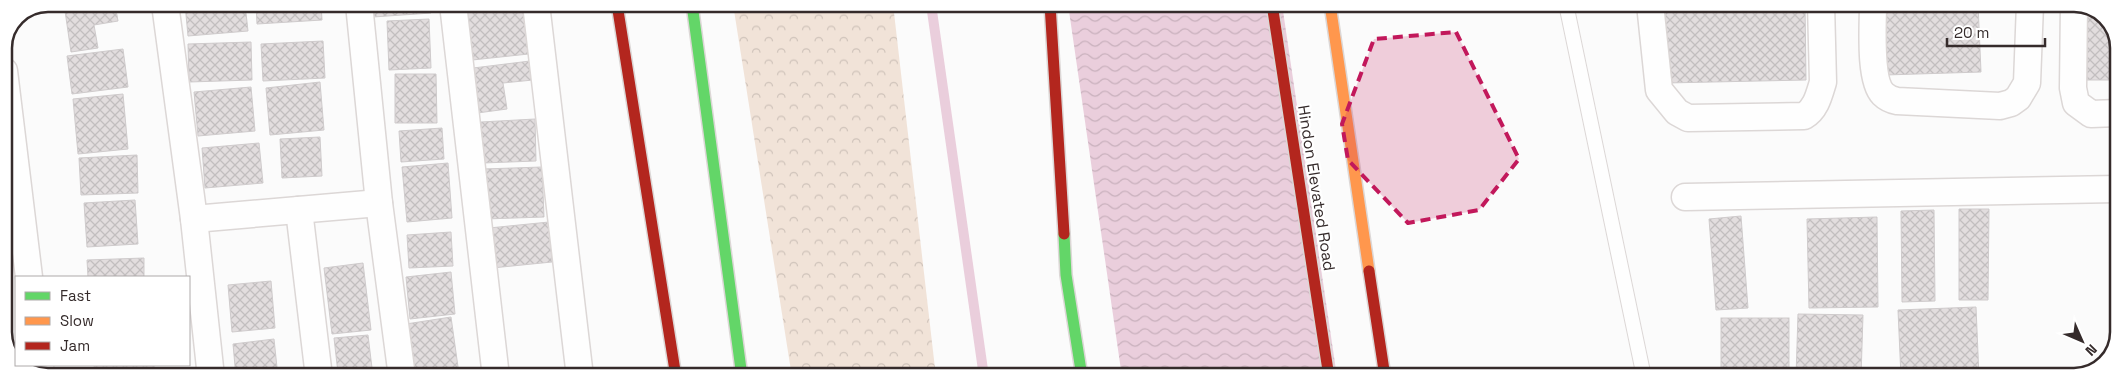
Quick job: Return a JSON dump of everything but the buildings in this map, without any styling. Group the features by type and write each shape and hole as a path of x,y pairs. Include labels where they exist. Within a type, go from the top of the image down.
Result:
{"main road":[{"path":"618,13 675,368"},
{"path":"693,13 741,368"},
{"path":"1051,13 1066,275 1081,368"},
{"name":"Hindon Elevated Road","path":"1273,13 1328,368"},
{"path":"1331,13 1384,368"}],"street":[{"path":"166,13 194,219 210,368"},
{"path":"360,13 379,203 401,368"},
{"path":"454,13 495,368"},
{"path":"537,13 579,368"},
{"path":"1651,13 1659,90 1677,112 1688,118 1804,116 1810,112 1820,94 1823,82 1821,13"},
{"path":"1873,13 1875,74 1879,89 1883,95 1898,101 2000,106 2011,103 2018,98 2027,83 2030,13"},
{"path":"2074,13 2072,88 2076,103 2091,114 2109,113"},
{"path":"12,140 29,276"},
{"path":"1686,197 2109,189"},
{"path":"194,219 379,203"},
{"path":"299,210 318,368"}],"lane":[{"path":"1568,13 1642,368"}],"highlighted area":[{"path":"1456,32 1519,159 1479,210 1408,223 1348,160 1342,124 1374,39"}],"green space":[{"path":"734,13 894,13 935,368 791,368"}],"water":[{"path":"1069,13 1283,13 1336,368 1121,368"}],"waterway":[{"path":"932,13 983,368"}],"traffic: fast":[{"path":"693,13 741,368"},
{"path":"1064,234 1066,275 1081,368"}],"traffic: slow":[{"path":"1331,13 1369,271"}],"traffic: jam":[{"path":"618,13 675,368"},
{"path":"1051,13 1064,234"},
{"path":"1273,13 1328,368"},
{"path":"1369,271 1384,368"}]}
